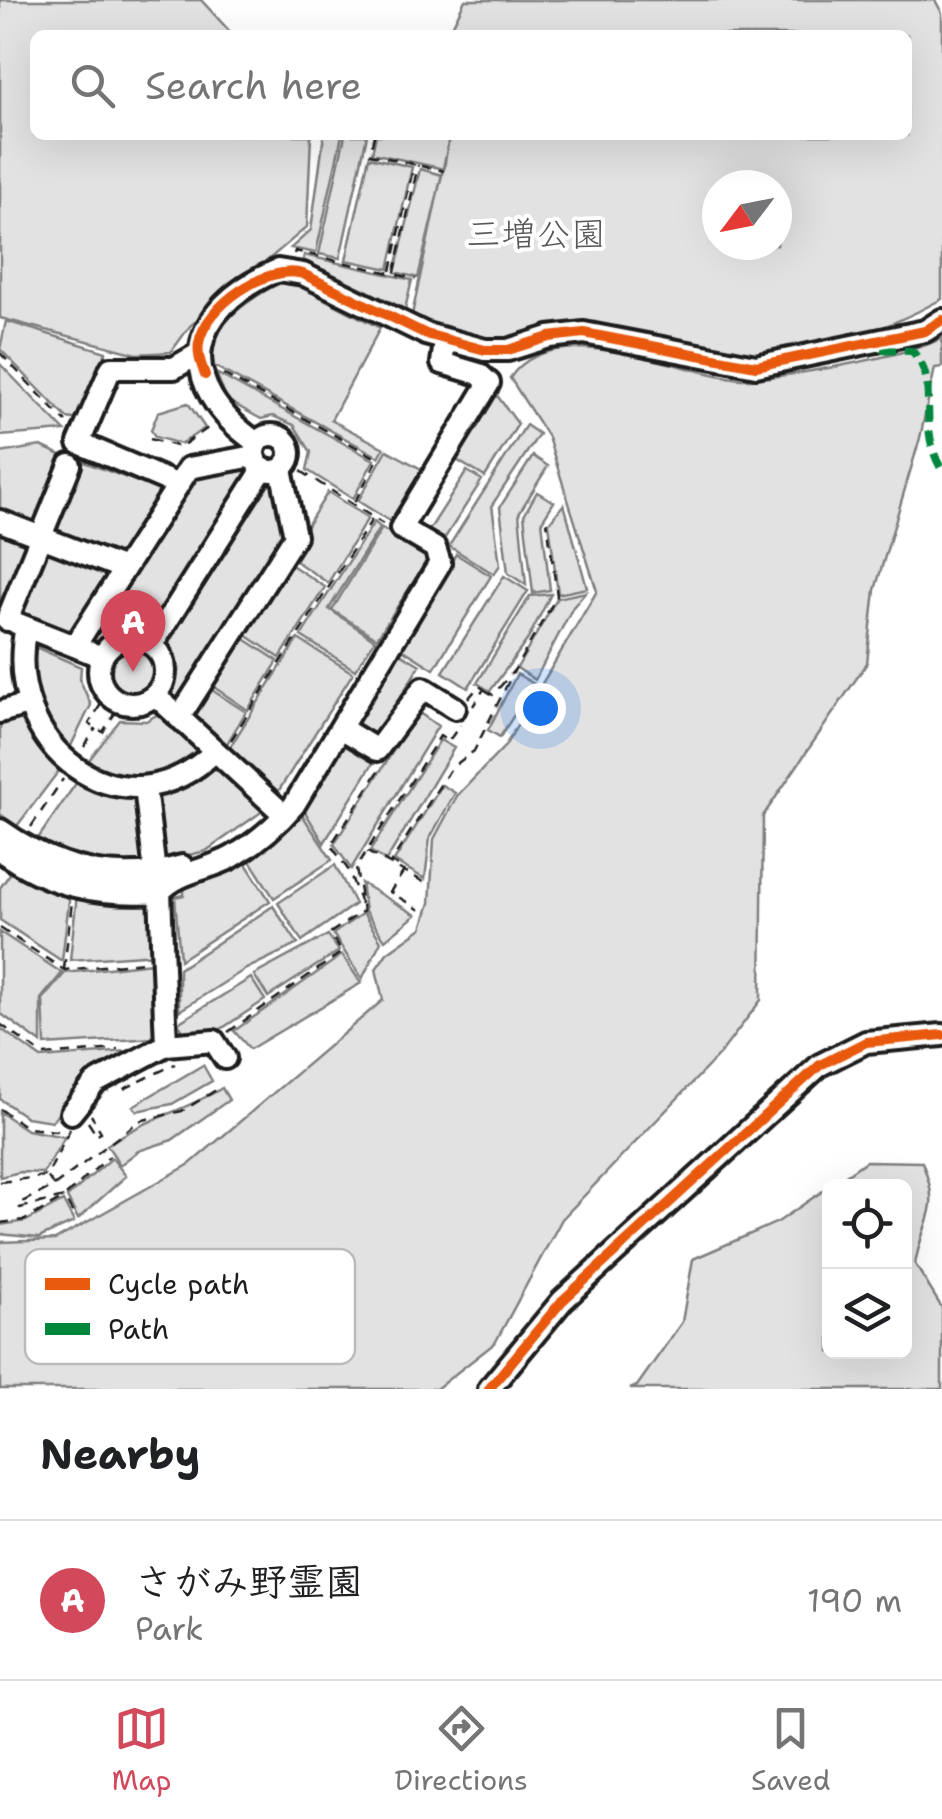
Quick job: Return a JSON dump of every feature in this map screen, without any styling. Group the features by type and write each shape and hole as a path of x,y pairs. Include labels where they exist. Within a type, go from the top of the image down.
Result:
{"street":[{"path":"179,718 295,536 268,460 224,418 201,363 201,335 214,314 278,270 303,274 445,342 508,350 549,337 584,333 756,366 925,331 942,320"},
{"path":"10,847 87,872 158,882 233,857 278,824 440,563 435,548 401,528 489,384 480,374 442,363 445,342"},
{"path":"178,484 79,442 114,366 174,368 201,363"},
{"path":"75,646 189,468 268,460"},
{"path":"152,645 268,460"},
{"path":"70,465 11,622 15,673 10,709 69,770 103,784 145,786 186,774 218,754"},
{"path":"0,522 124,569"},
{"path":"11,622 102,657"},
{"path":"128,638 152,645 165,670 154,696 132,704 116,700 101,681 102,657 113,644 128,638"},
{"path":"341,728 377,750 423,688 462,703"},
{"path":"154,696 277,808"},
{"path":"0,830 10,847 42,876 74,889 119,895 158,882 218,852 277,808 324,738 341,728"},
{"path":"145,786 173,1053"},
{"path":"489,1389 562,1301 820,1065 866,1042 942,1036"},
{"path":"71,1112 94,1083 173,1053 220,1050"}],"path":[{"path":"373,140 370,154 444,171"},
{"path":"392,273 416,165"},
{"path":"294,260 295,250 416,279"},
{"path":"0,353 81,438"},
{"path":"201,363 378,459 353,505"},
{"path":"229,391 234,380"},
{"path":"150,439 180,447 224,418"},
{"path":"268,460 398,534 401,528"},
{"path":"218,754 373,518"},
{"path":"424,882 392,862 451,768 474,751 556,596 547,521"},
{"path":"462,703 479,686 492,695 515,669"},
{"path":"363,911 356,868 440,736 448,742 484,689"},
{"path":"100,704 89,724 103,732 115,713"},
{"path":"10,847 96,728"},
{"path":"363,911 350,871 331,845 380,768"},
{"path":"366,852 396,870 398,866"},
{"path":"404,870 390,892 420,910"},
{"path":"64,970 74,889"},
{"path":"220,1050 342,952 330,933 363,911"},
{"path":"0,928 64,970 154,961 155,978 164,978"},
{"path":"0,1024 43,1055 131,1048"},
{"path":"112,1093 173,1053"},
{"path":"64,1197 20,1208 18,1204 54,1186 139,1121 182,1111 221,1087"},
{"path":"71,1112 82,1113 97,1136 102,1132 88,1112 96,1104"},
{"path":"0,1109 28,1128 56,1131 71,1112"},
{"path":"47,1176 70,1137 71,1112"},
{"path":"0,1223 25,1220 64,1197 110,1156"},
{"path":"47,1176 54,1186"},
{"path":"0,1182 47,1176"},
{"path":"64,1197 76,1220"}],"green space":[{"path":"0,0 201,0 228,30 30,30 30,140 311,140 307,227 190,326 171,352 137,354 0,318"},
{"name":"三増公園","path":"465,0 935,0 942,13 942,299 844,341 764,354 600,328 571,327 505,342 481,342 412,315 449,140 912,140 912,30 450,30"},
{"path":"323,140 341,140 316,253 291,248 311,230"},
{"path":"344,140 366,140 340,258 319,254"},
{"path":"375,140 448,142 444,169 372,153"},
{"path":"369,157 412,167 389,269 346,260"},
{"path":"420,169 442,175 418,278 395,272"},
{"path":"304,255 412,280 405,309 303,260"},
{"path":"279,282 293,283 380,328 331,420 384,448 379,457 214,366 213,351 223,326 243,306"},
{"path":"6,321 106,352 80,420 67,418 0,349"},
{"path":"942,337 942,367 935,368 920,438 875,590 867,663 763,816 761,1000 720,1054 562,1219 495,1343 436,1389 0,1389 0,1242 55,1240 190,1164 383,1000 376,969 387,953 422,928 430,903 434,839 457,796 505,746 597,591 548,437 510,378 530,359 556,350 619,352 742,379 812,371"},
{"path":"0,364 65,431 0,436"},
{"path":"216,373 374,460 353,499 307,470 311,452 294,425 273,416 261,419 227,400"},
{"path":"496,394 518,424 485,477 455,459"},
{"path":"188,403 205,428 181,444 155,437 151,430 158,412"},
{"path":"526,425 539,434 492,505 500,565 494,574 449,546"},
{"path":"41,446 63,456 35,528 0,515 0,453"},
{"path":"387,450 423,470 391,522 358,501"},
{"path":"533,456 548,466 519,513 526,585 508,573 500,507"},
{"path":"79,460 162,491 119,559 48,534"},
{"path":"251,465 252,471 148,631 132,627 118,630 93,648 83,642 193,473"},
{"path":"467,471 482,480 441,544 426,535"},
{"path":"270,483 277,487 291,536 181,706 171,696 179,668 168,642"},
{"path":"328,492 368,518 328,583 288,556"},
{"path":"537,492 554,502 542,521 550,590 533,593 524,515"},
{"path":"564,504 587,588 558,594 549,523"},
{"path":"374,522 380,527 329,609 375,640 355,670 301,636"},
{"path":"382,528 429,558 377,638 332,610"},
{"path":"0,529 30,541 3,611 0,610"},
{"path":"44,546 111,573 72,635 16,616"},
{"path":"456,554 491,576 434,669 399,647"},
{"path":"284,560 325,587 280,658 240,631"},
{"path":"504,576 528,591 468,688 443,672"},
{"path":"586,592 573,607 535,680 517,668 557,598"},
{"path":"551,594 528,639 490,691 477,683 530,596"},
{"path":"237,634 278,661 248,710 206,682"},
{"path":"298,639 353,673 276,795 228,750"},
{"path":"24,642 81,667 80,680 91,705 65,758 50,746"},
{"path":"132,642 152,651 161,671 152,691 132,700 112,691 103,671 112,651"},
{"path":"397,651 420,665 375,739 351,724"},
{"path":"517,674 534,684 500,737 488,730"},
{"path":"204,685 246,712 225,747 188,712"},
{"path":"418,712 438,726 351,869 334,844"},
{"path":"17,713 42,750 61,768 17,826 0,814 0,718"},
{"path":"160,713 206,754 146,782 82,769 120,720 146,721"},
{"path":"440,740 454,748 386,861 370,851"},
{"path":"345,741 375,760 324,843 302,807"},
{"path":"213,760 267,808 206,851 159,862 150,792"},
{"path":"79,779 141,792 147,863 89,862 37,840"},
{"path":"442,785 455,793 430,838 425,879 394,861"},
{"path":"299,810 332,860 274,898 247,856"},
{"path":"243,859 270,901 180,960 175,897 184,895 184,884"},
{"path":"16,865 70,892 62,961 0,920 0,888"},
{"path":"335,865 355,904 302,941 278,903"},
{"path":"361,883 416,915 385,940 365,911"},
{"path":"77,893 155,898 157,954 70,960"},
{"path":"273,906 298,944 244,970 179,1011 179,969"},
{"path":"363,913 381,941 362,979 333,934"},
{"path":"0,932 62,973 41,999 41,1043 0,1013"},
{"path":"328,935 339,951 268,997 254,975"},
{"path":"342,955 361,983 250,1049 234,1031"},
{"path":"152,963 154,1038 45,1045 43,999 65,973"},
{"path":"251,978 265,1000 215,1033 187,1038 178,1023"},
{"path":"0,1028 41,1058 127,1051 128,1062 90,1076 52,1121 26,1117 0,1099"},
{"path":"203,1065 212,1081 172,1104 137,1111 133,1106"},
{"path":"222,1088 229,1100 172,1140 138,1151 120,1165 107,1145 136,1128"},
{"path":"0,1112 27,1130 65,1137 43,1173 20,1172 0,1177"},
{"path":"112,1158 126,1176 78,1219 67,1197"},
{"path":"866,1161 922,1162 931,1203 915,1264 942,1308 942,1389 630,1389 637,1386 682,1322 693,1259 778,1222 822,1192 822,1359 912,1359 912,1179 840,1179"},
{"path":"63,1201 74,1222 39,1238 0,1234 0,1225 26,1221"}],"marked path":[{"path":"881,350 912,351 921,363 928,390 930,437 942,470"}],"cycle path":[{"path":"205,375 199,343 213,315 240,290 289,272 303,274 426,334 485,350 508,350 549,337 584,333 756,366 925,331 942,320"},
{"path":"489,1389 562,1301 820,1065 866,1042 942,1035"}],"place":[{"name":"さがみ野霊園","path":"133,672"}]}
